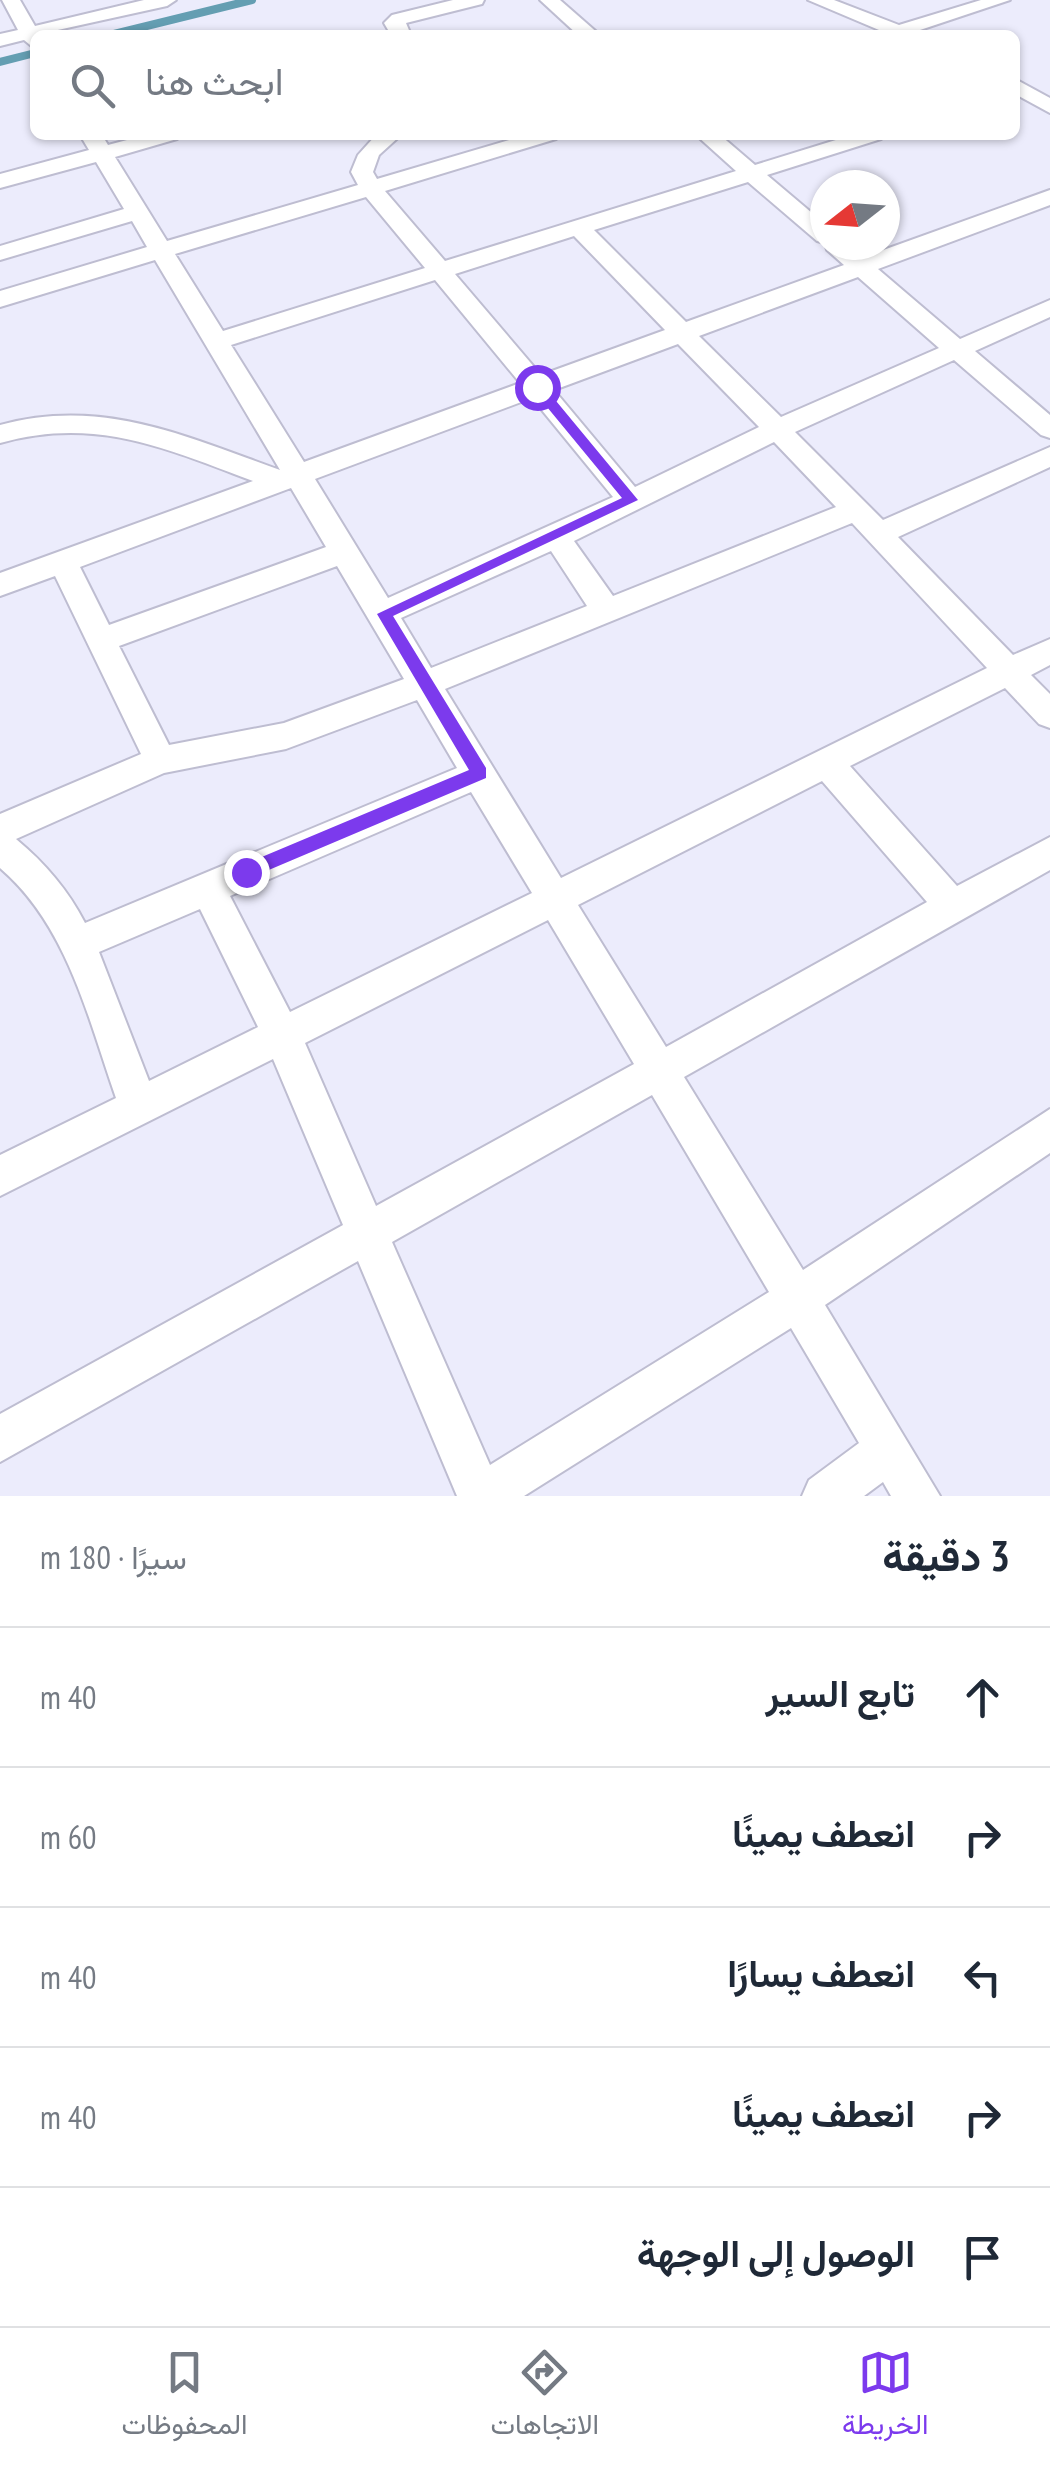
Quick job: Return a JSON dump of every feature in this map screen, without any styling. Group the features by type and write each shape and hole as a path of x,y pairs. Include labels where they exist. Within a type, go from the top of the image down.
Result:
{"street":[{"path":"11,0 30,34"},
{"path":"60,30 167,0"},
{"path":"398,30 394,23 399,19 475,0"},
{"path":"550,0 584,30"},
{"path":"817,0 884,30"},
{"path":"901,30 1002,0"},
{"path":"924,23 934,30"},
{"path":"0,40 30,38"},
{"path":"1020,90 1050,83"},
{"path":"1020,91 1050,107"},
{"path":"0,181 97,144 129,140"},
{"path":"385,140 365,158 362,172 371,188 631,500"},
{"path":"713,140 810,223"},
{"path":"216,341 857,140"},
{"path":"0,299 371,188 500,141"},
{"path":"97,144 216,341 290,478 347,552 917,1496"},
{"path":"0,585 1039,201 1050,222"},
{"path":"0,253 138,212"},
{"path":"576,226 856,510 1050,715"},
{"path":"853,260 1047,423"},
{"path":"384,614 556,537 776,430 1050,308"},
{"path":"0,434 51,420 90,422 151,435 290,478"},
{"path":"878,534 1050,456"},
{"path":"0,830 160,760 286,736 856,510"},
{"path":"556,537 607,611"},
{"path":"102,640 347,552"},
{"path":"62,562 160,760"},
{"path":"0,1176 1050,651"},
{"path":"828,763 953,906"},
{"path":"77,944 480,773"},
{"path":"0,847 31,870 77,944 138,1106"},
{"path":"0,1439 1050,852"},
{"path":"208,889 282,1035 481,1496 797,1298 1050,1130"},
{"path":"825,1496 889,1450"}],"waterway":[{"path":"130,30 252,0"},
{"path":"0,62 30,54"}],"route":[{"path":"246,872 480,773 384,614 631,500 537,387"}]}
